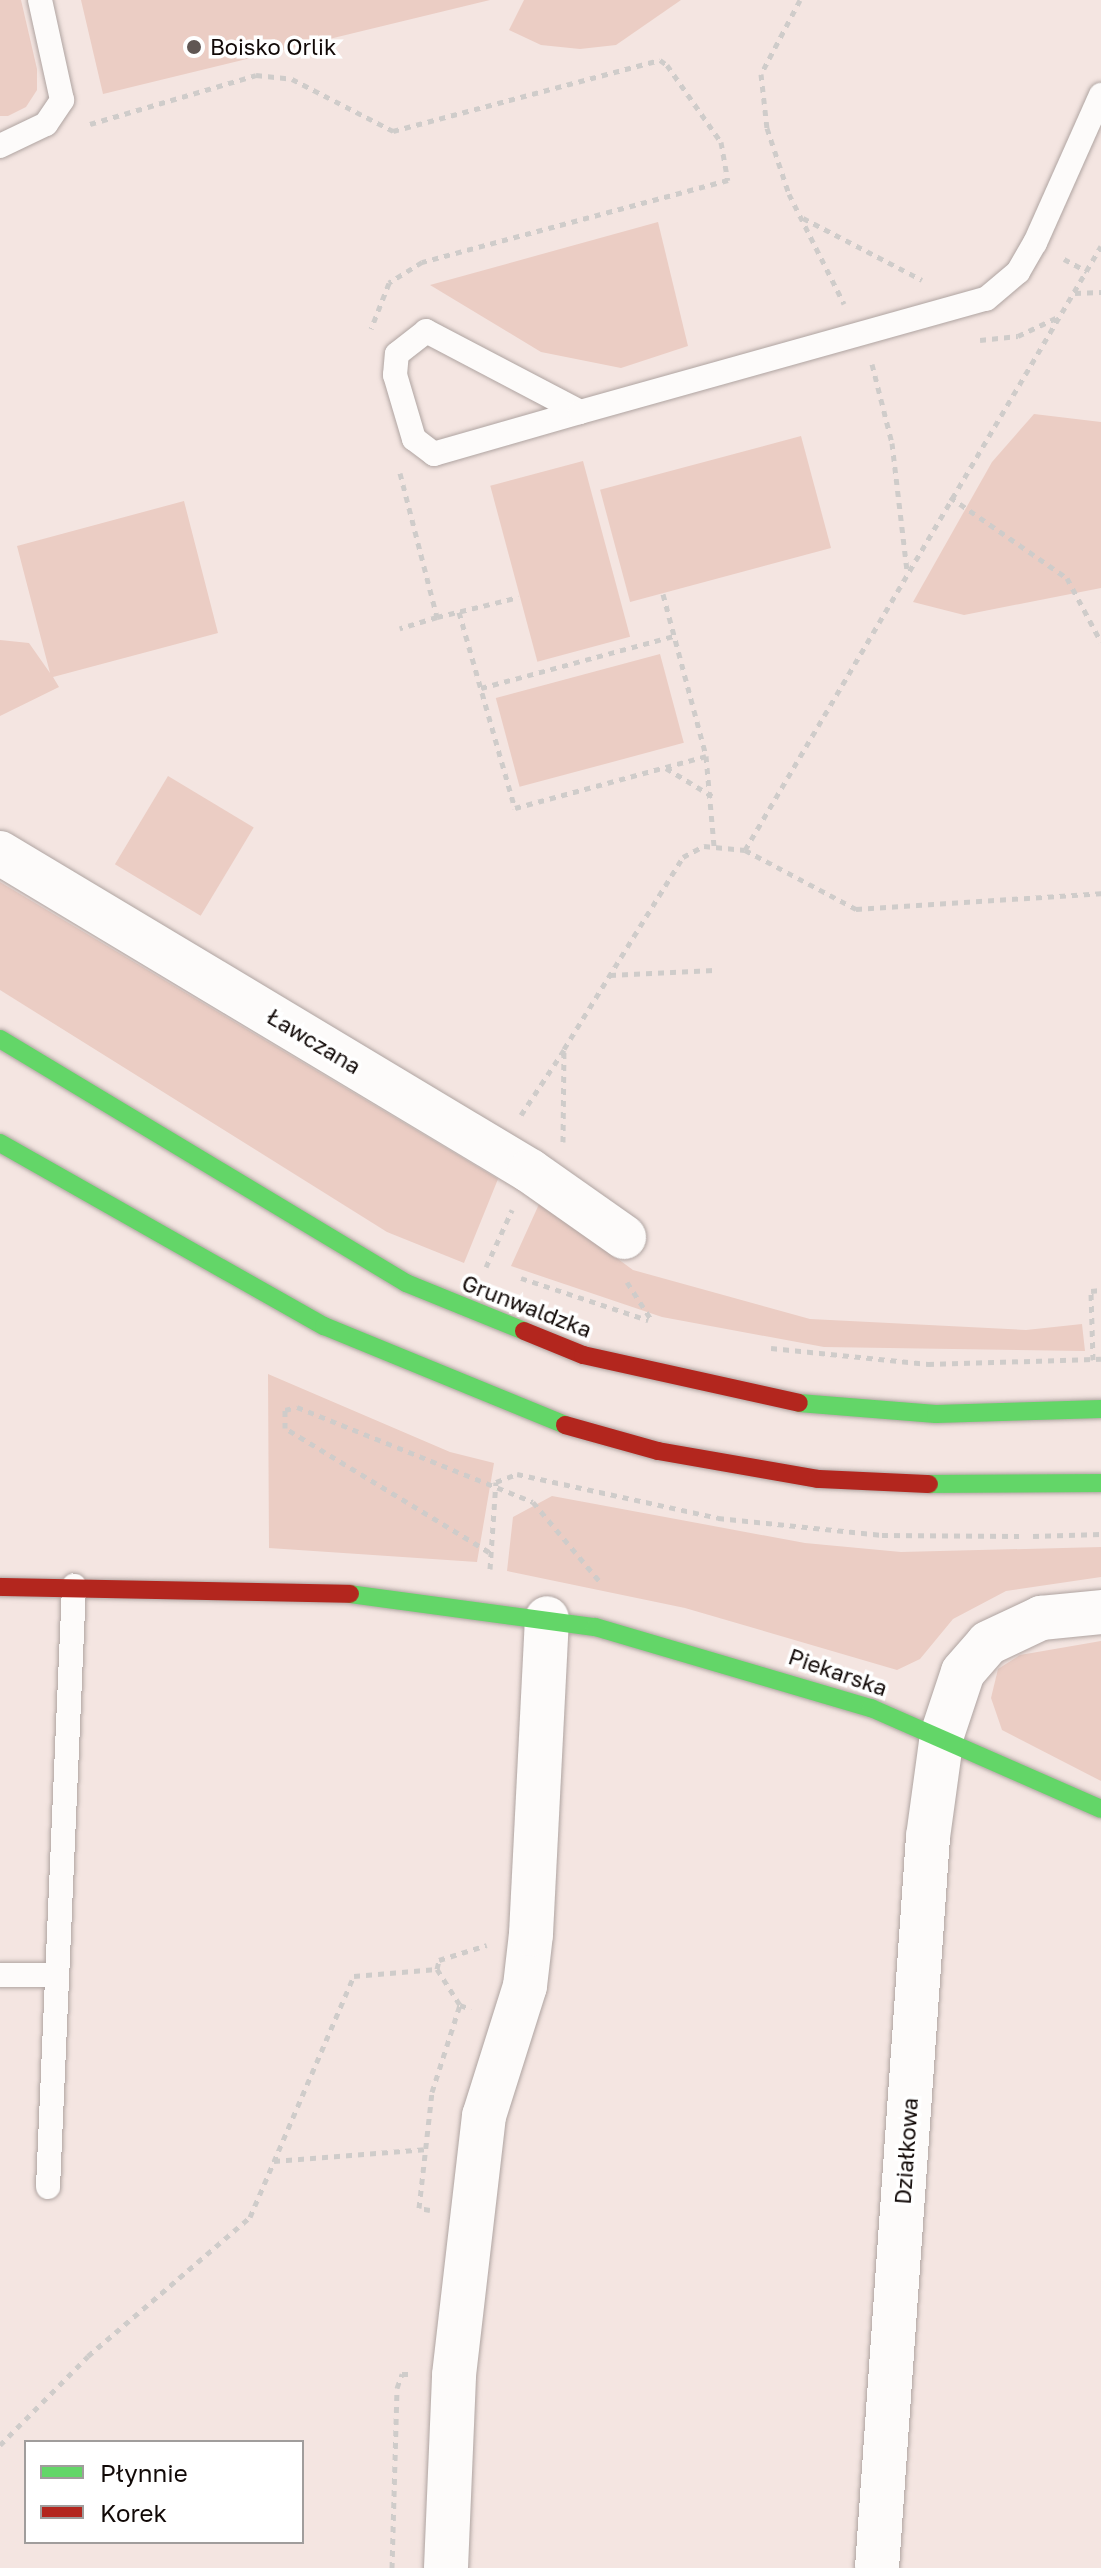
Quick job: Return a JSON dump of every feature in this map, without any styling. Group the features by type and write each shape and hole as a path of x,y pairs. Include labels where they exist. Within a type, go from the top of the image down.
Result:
{"main road":[{"name":"Grunwaldzka","path":"0,1039 406,1283 583,1355 806,1405 936,1414 1101,1409"},
{"path":"0,1143 324,1326 551,1421 685,1457 818,1479 1022,1488 1101,1483"},
{"path":"0,1587 307,1588 547,1618"},
{"name":"Piekarska","path":"547,1618 710,1655 942,1735 1101,1809"}],"street":[{"name":"Ławczana","path":"0,853 546,1163 624,1237"},
{"name":"Działkowa","path":"877,2568 928,1837 942,1735 963,1672 988,1643 1041,1618 1101,1612"},
{"path":"446,2568 454,2375 484,2116 518,2009 531,1934 547,1618"}],"lane":[{"path":"0,146 46,124 62,100 40,0"},
{"path":"580,412 426,331 397,354 395,375 414,439 434,454 986,299 1018,272 1060,200 1101,95"},
{"path":"48,2187 54,1975 74,1586"},
{"path":"0,1975 54,1975"}],"path":[{"path":"800,0 761,74 767,128 802,218 859,336 892,443 907,570"},
{"path":"84,109 88,124 256,75 292,79 393,131 660,60 667,65 721,142 728,180 422,262 389,283 365,339"},
{"path":"802,218 891,264"},
{"path":"745,850 950,497 1101,246"},
{"path":"1074,293 1101,292"},
{"path":"395,456 437,617"},
{"path":"950,497 1067,578 1101,642"},
{"path":"663,594 706,756 713,797 714,846"},
{"path":"400,628 519,597"},
{"path":"459,612 515,808 706,756"},
{"path":"481,688 674,636"},
{"path":"665,767 713,797"},
{"path":"512,1129 683,857 714,846 745,850 856,909 1101,893"},
{"path":"610,975 714,970"},
{"path":"500,1270 486,1265 546,1163 564,1049"},
{"path":"514,1275 668,1325"},
{"path":"1093,1360 1091,1291 1101,1290"},
{"path":"761,1347 928,1364 1101,1359"},
{"path":"496,1482 489,1552 281,1419 297,1407 496,1482 533,1502 607,1589"},
{"path":"0,2445 88,2356 250,2217 354,1976 437,1969 439,1960 499,1941"},
{"path":"274,2161 425,2149 432,2092 460,2005"}],"shaded area":[{"path":"0,0 21,0 37,69 37,90 26,107 8,116 0,116"},
{"name":"Boisko Orlik","path":"81,0 490,0 103,94"},
{"path":"524,0 681,0 616,45 580,49 541,45 509,30"},
{"path":"658,222 688,346 621,368 541,352 430,285"},
{"path":"1034,414 1101,422 1101,588 964,615 913,602 992,462"},
{"path":"801,436 831,548 630,602 600,490"},
{"path":"583,461 630,637 537,662 490,486"},
{"path":"184,501 218,633 53,677 59,687 0,716 0,640 29,643 50,673 17,546"},
{"path":"660,654 684,743 520,787 496,698"},
{"path":"168,776 254,828 201,916 115,864"},
{"path":"0,882 498,1179 464,1263 387,1232 0,990"},
{"path":"540,1202 633,1270 810,1319 1026,1330 1082,1324 1085,1351 824,1347 662,1317 511,1266"},
{"path":"268,1374 450,1452 494,1463 477,1562 269,1548"},
{"path":"552,1496 805,1543 901,1552 1101,1547 1101,1577 1006,1591 953,1619 920,1659 897,1670 685,1608 507,1571 513,1517"},
{"path":"1101,1641 1101,1781 1002,1730 991,1698 998,1669 1020,1655"}],"traffic: fast":[{"path":"0,1039 406,1283 524,1331"},
{"path":"0,1143 324,1326 565,1425"},
{"path":"799,1403 936,1414 1101,1409"},
{"path":"929,1484 1101,1483"},
{"path":"350,1594 595,1627 871,1708 1101,1809"}],"traffic: jam":[{"path":"524,1331 583,1355 799,1403"},
{"path":"565,1425 658,1451 818,1479 929,1484"},
{"path":"0,1587 350,1594"}],"place":[{"name":"Boisko Orlik","path":"194,47"}]}
